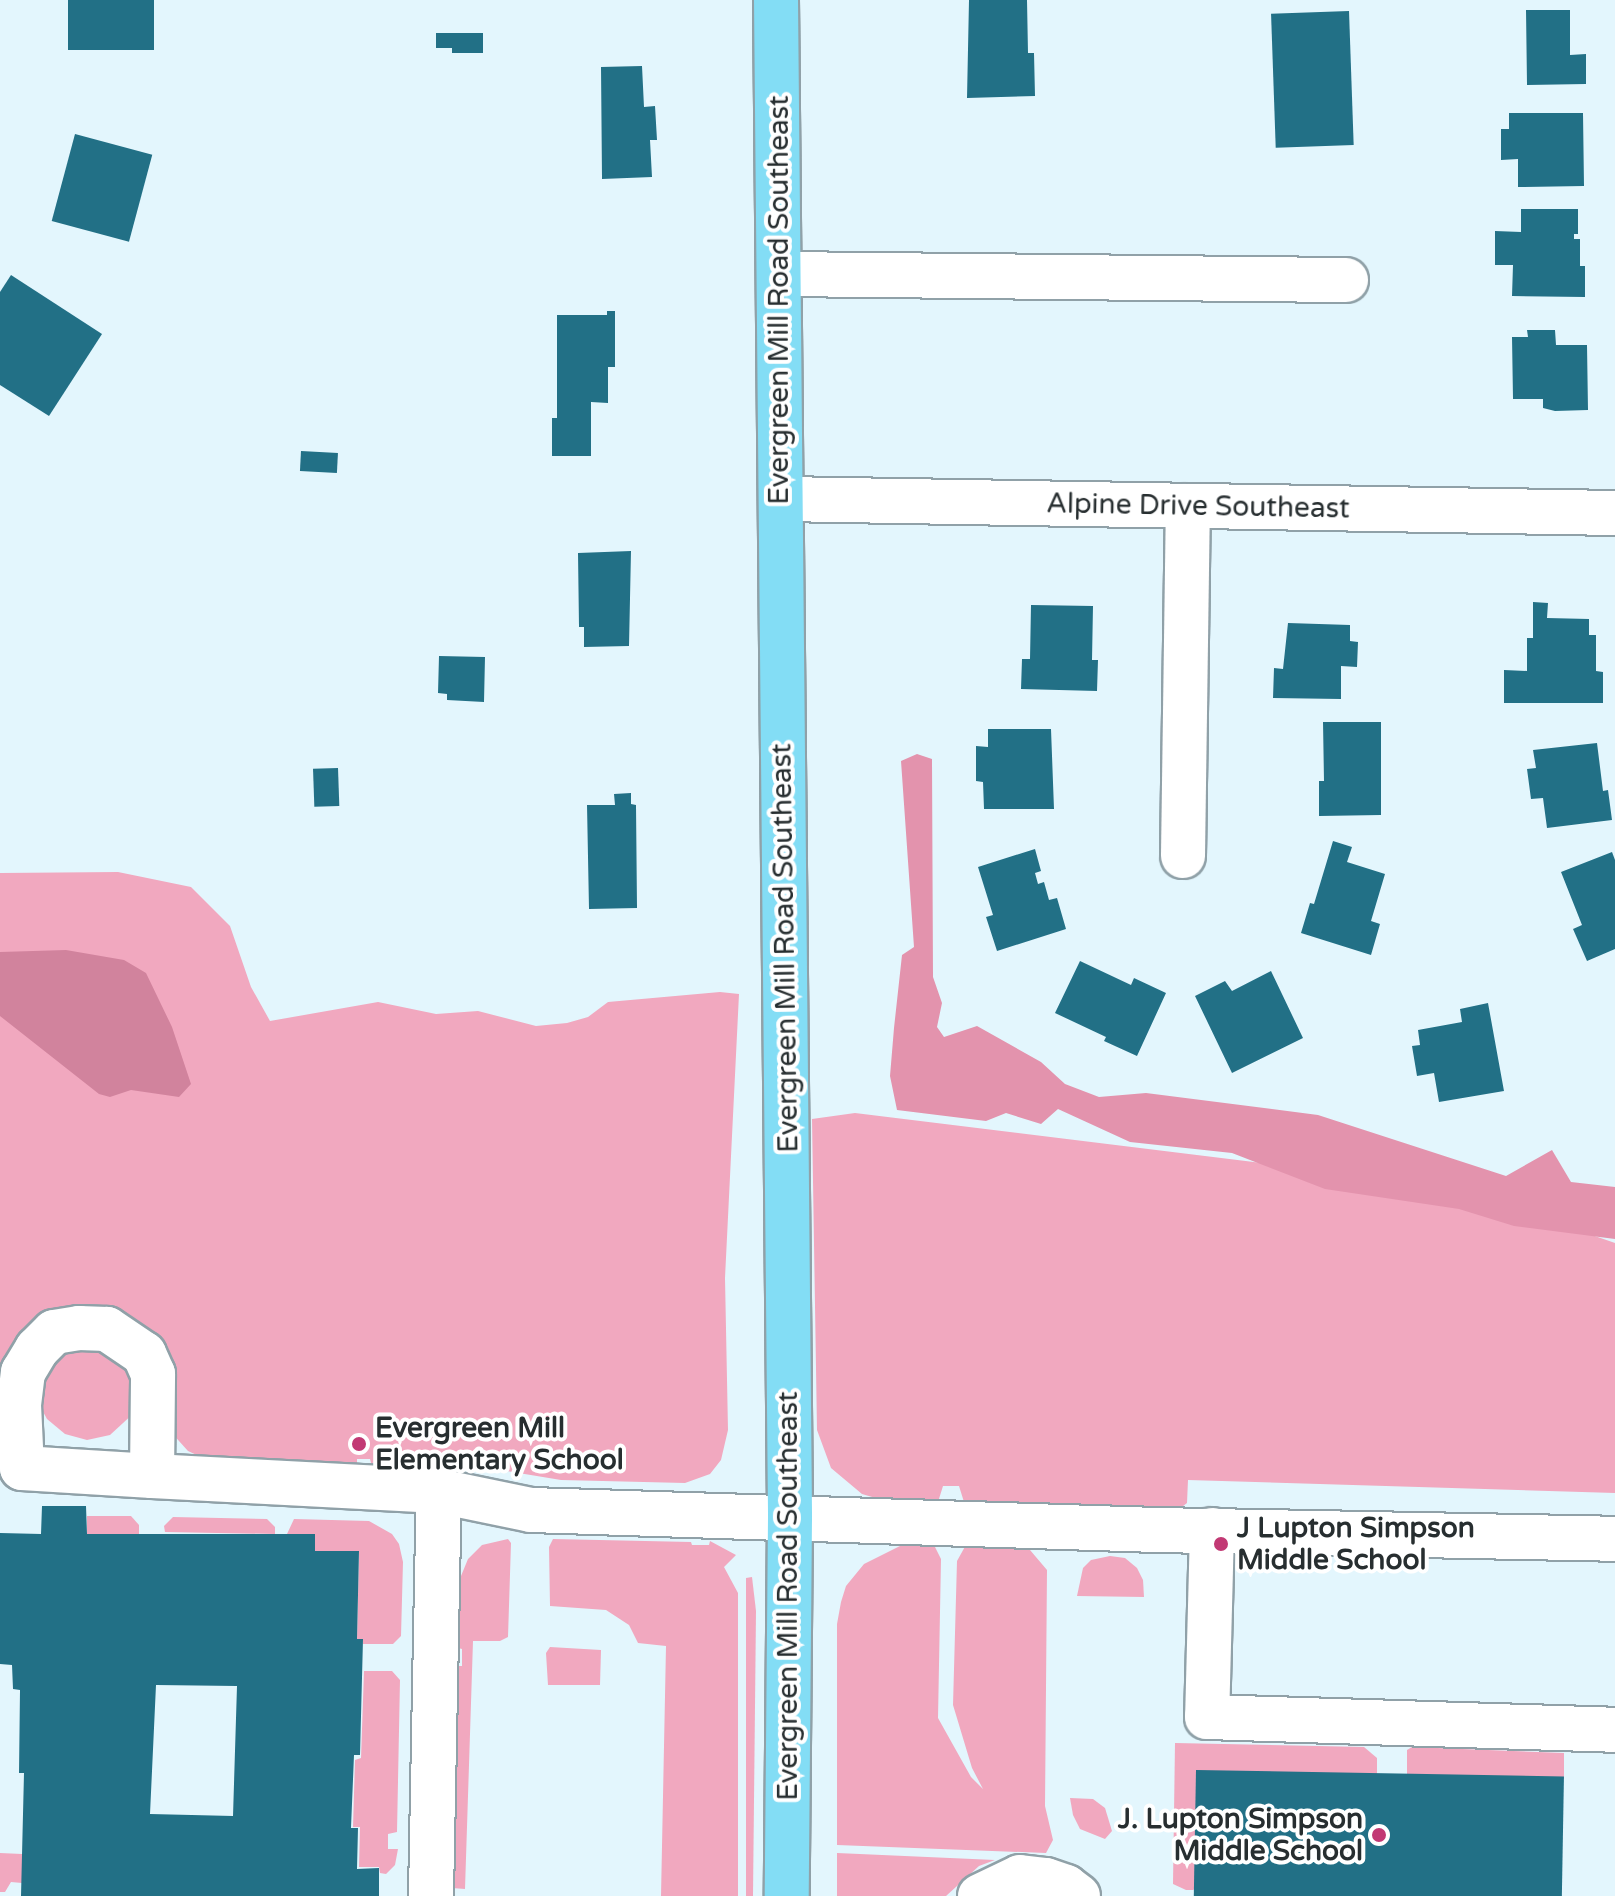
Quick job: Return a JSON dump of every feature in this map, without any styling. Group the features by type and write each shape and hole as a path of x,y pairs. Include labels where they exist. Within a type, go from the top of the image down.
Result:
{"main road":[{"name":"Evergreen Mill Road Southeast","path":"776,0 790,1517 787,1896"}],"street":[{"path":"780,274 1346,280"},
{"name":"Alpine Drive Southeast","path":"781,499 1615,513"},
{"path":"1183,856 1188,506"},
{"path":"152,1476 153,1374 144,1354 107,1329 54,1332 37,1349 23,1372 19,1405 22,1468 152,1476 439,1491 531,1510 1615,1539"},
{"path":"431,1896 439,1491"},
{"path":"1212,1530 1207,1717 1615,1730"},
{"path":"980,1896 1020,1877 1046,1880 1066,1887 1078,1896"}],"shaded area":[{"path":"917,754 932,759 933,977 942,1003 937,1027 944,1037 977,1026 1041,1062 1065,1084 1099,1097 1146,1093 1318,1115 1506,1176 1552,1150 1571,1182 1615,1187 1615,1239 1514,1226 1459,1209 1325,1189 1232,1153 1130,1142 1058,1109 1041,1124 1006,1113 986,1121 897,1110 890,1076 894,1028 902,955 914,947 901,761"},
{"path":"118,872 191,887 230,926 251,987 270,1021 378,1002 436,1014 478,1011 536,1026 588,1017 608,1002 720,992 739,994 725,1278 728,1430 721,1460 710,1474 685,1483 561,1480 411,1455 389,1454 388,1462 371,1463 370,1459 357,1459 357,1463 201,1457 188,1451 170,1431 119,1320 0,1382 0,873"},
{"path":"66,950 124,960 146,973 172,1027 191,1084 179,1097 131,1090 110,1097 99,1094 0,1016 0,952"},
{"path":"855,1113 1450,1186 1615,1243 1615,1493 1188,1480 1187,1503 1178,1510 964,1502 959,1486 943,1486 938,1502 879,1499 862,1494 831,1468 817,1430 812,1119"},
{"path":"66,1341 133,1359 135,1412 110,1435 87,1440 65,1434 47,1419 41,1408 38,1398 43,1364"},
{"path":"87,1516 131,1516 139,1525 139,1536 87,1534"},
{"path":"173,1517 267,1519 275,1527 275,1534 165,1532 164,1526"},
{"path":"294,1519 369,1521 392,1534 399,1544 403,1562 401,1636 393,1644 363,1644 363,1639 357,1639 359,1551 315,1551 315,1534 287,1534"},
{"path":"508,1539 511,1543 508,1637 500,1641 473,1641 465,1889 452,1888 457,1666 462,1666 462,1649 458,1648 461,1576 468,1559 482,1545"},
{"path":"553,1539 691,1542 692,1545 709,1545 710,1541 736,1555 724,1567 738,1593 738,1896 661,1896 666,1646 638,1643 629,1625 606,1610 550,1606 549,1547"},
{"path":"906,1543 933,1543 941,1559 938,1718 971,1777 983,1789 972,1768 953,1705 957,1561 967,1543 1012,1544 1030,1550 1047,1570 1045,1806 1053,1840 1046,1853 837,1845 837,1624 841,1602 846,1586 864,1564"},
{"path":"1110,1556 1125,1558 1137,1568 1143,1580 1144,1597 1077,1596 1083,1568 1091,1560"},
{"path":"752,1577 756,1611 753,1896 746,1896 746,1578"},
{"path":"550,1647 601,1650 600,1685 548,1685 546,1653"},
{"path":"364,1671 392,1671 400,1680 397,1832 388,1834 388,1849 398,1849 395,1865 386,1874 380,1873 379,1867 359,1867 360,1827 353,1827 355,1760 361,1758"},
{"path":"1175,1743 1364,1747 1377,1758 1377,1775 1193,1890 1186,1890 1173,1884"},
{"path":"1412,1747 1564,1753 1564,1779 1407,1775 1407,1750"},
{"path":"1070,1798 1093,1799 1105,1808 1112,1831 1105,1839 1080,1829"},
{"path":"0,1853 22,1854 22,1883 11,1882 5,1892 0,1892"},
{"path":"837,1853 995,1860 979,1866 946,1896 837,1896"}],"building":[{"path":"68,0 154,0 154,50 68,50"},
{"path":"969,0 1027,0 1028,53 1034,53 1035,96 967,98"},
{"path":"1526,10 1570,10 1570,55 1586,54 1586,84 1527,85"},
{"path":"1349,11 1354,145 1276,148 1271,14"},
{"path":"436,33 483,33 483,53 452,53 452,48 436,48"},
{"path":"642,66 644,107 655,106 657,140 650,140 652,177 602,179 601,67"},
{"path":"1509,113 1583,113 1584,186 1518,187 1518,159 1501,160 1501,129 1509,129"},
{"path":"75,134 152,155 129,242 52,221"},
{"path":"1521,209 1578,209 1578,234 1574,234 1574,239 1580,239 1580,266 1585,266 1585,297 1512,296 1513,265 1495,265 1495,231 1521,232"},
{"path":"11,275 102,334 49,416 0,385 0,292"},
{"path":"607,311 615,311 615,367 608,367 608,403 591,402 591,456 552,456 552,418 557,418 557,315 607,315"},
{"path":"1527,330 1555,330 1556,345 1587,345 1588,410 1555,411 1543,408 1543,399 1513,399 1512,337 1528,337"},
{"path":"301,451 338,453 337,473 300,471"},
{"path":"631,551 629,646 584,647 584,627 579,627 578,553"},
{"path":"1533,602 1548,603 1547,618 1589,619 1589,635 1596,635 1596,671 1603,672 1603,703 1504,703 1504,670 1527,671 1527,638 1533,638"},
{"path":"1031,605 1093,606 1092,660 1098,660 1097,691 1021,689 1022,659 1030,659"},
{"path":"1288,623 1350,625 1350,641 1358,642 1357,667 1341,666 1341,699 1273,698 1274,668 1283,669"},
{"path":"439,656 485,657 484,702 447,700 447,694 438,693"},
{"path":"1323,722 1381,722 1381,815 1319,816 1319,781 1324,781"},
{"path":"988,729 1051,729 1054,809 984,809 983,782 976,781 976,746 988,747"},
{"path":"1597,743 1603,791 1608,790 1612,820 1547,828 1543,798 1531,799 1527,769 1536,768 1533,750"},
{"path":"338,768 339,806 314,807 313,769"},
{"path":"631,793 631,804 636,805 637,908 589,909 587,805 615,805 614,794"},
{"path":"1333,841 1352,847 1347,862 1385,874 1371,921 1380,924 1371,955 1301,933 1310,903 1314,904"},
{"path":"1035,849 1041,871 1035,873 1038,884 1044,882 1049,900 1057,898 1066,929 997,951 986,917 993,915 978,867"},
{"path":"1612,852 1615,860 1615,949 1587,961 1573,929 1582,925 1561,872"},
{"path":"1080,961 1131,985 1134,978 1166,993 1137,1056 1104,1041 1106,1037 1055,1013"},
{"path":"1271,971 1303,1038 1232,1073 1195,996 1225,981 1232,991"},
{"path":"1488,1003 1504,1091 1439,1102 1434,1073 1417,1076 1412,1046 1420,1045 1418,1030 1462,1022 1460,1009"},
{"path":"42,1506 86,1506 87,1534 315,1534 315,1551 359,1551 357,1639 363,1639 360,1755 354,1755 351,1828 358,1828 357,1869 379,1868 379,1896 21,1896 24,1773 19,1773 20,1690 13,1689 12,1665 0,1664 0,1533 41,1534","holes":["156,1685 237,1686 233,1816 150,1814"]},
{"name":"J. Lupton Simpson Middle School","path":"1196,1770 1564,1776 1562,1896 1194,1896"}],"place":[{"name":"Evergreen Mill Elementary School","path":"359,1444"},
{"name":"J Lupton Simpson Middle School","path":"1221,1544"},
{"name":"J. Lupton Simpson Middle School","path":"1379,1835"}]}
